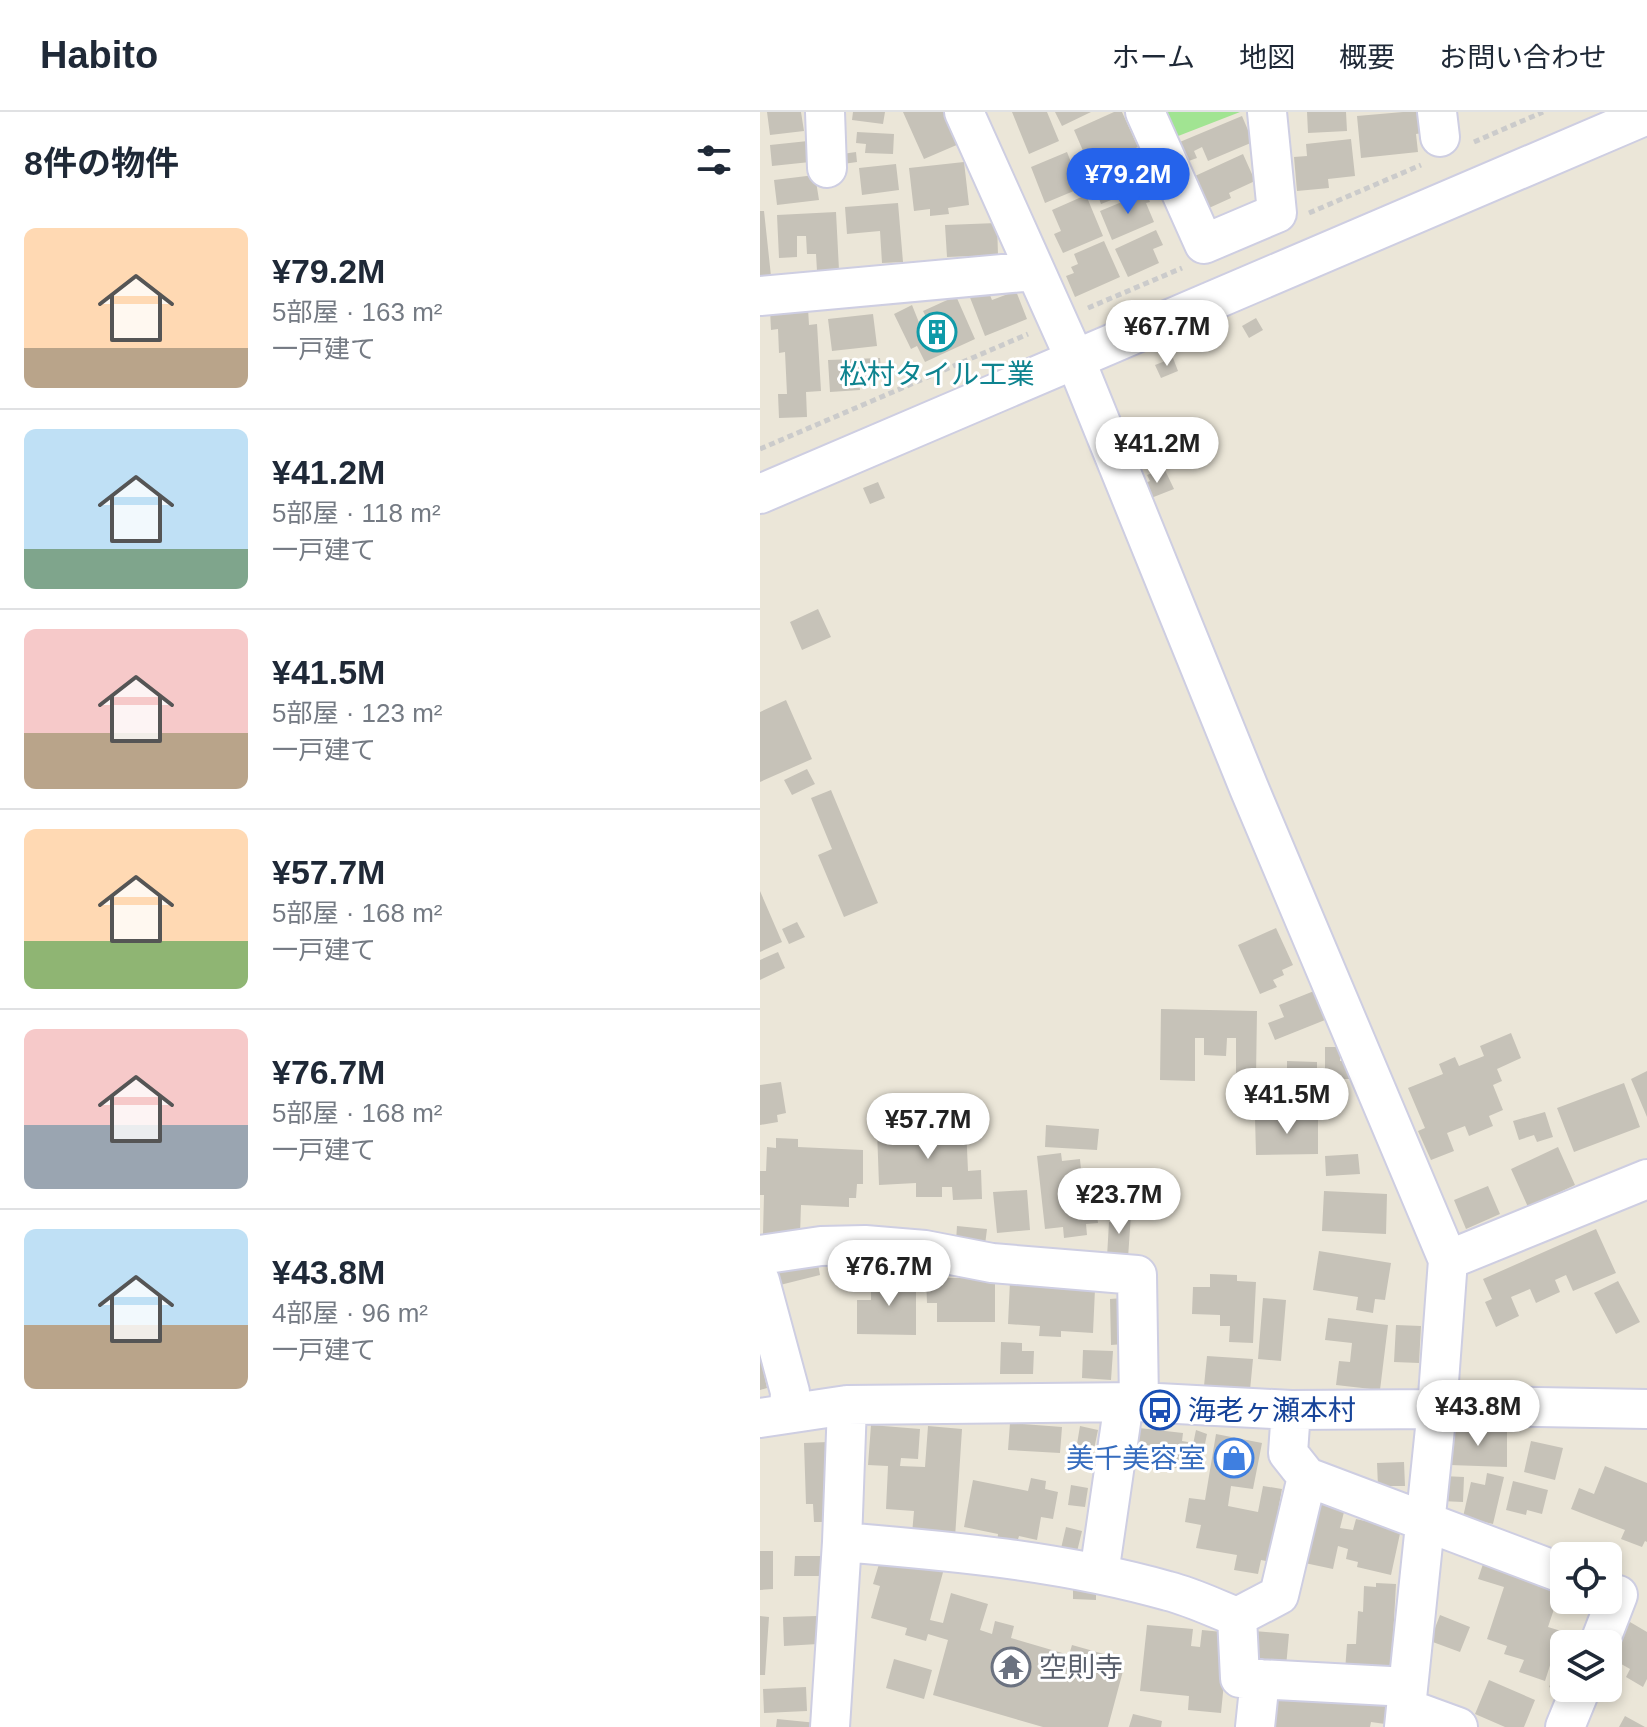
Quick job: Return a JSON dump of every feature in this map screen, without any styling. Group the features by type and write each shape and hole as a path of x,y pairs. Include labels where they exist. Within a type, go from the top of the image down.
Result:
{"street":[{"path":"825,112 827,168"},
{"path":"964,112 1075,359 1249,788 1448,1260 1437,1409 1406,1707"},
{"path":"1145,112 1204,244 1277,213 1267,112"},
{"path":"760,494 1647,115"},
{"path":"760,296 1035,271"},
{"path":"1448,1260 1647,1179"},
{"path":"760,1255 821,1246 865,1245 925,1250 992,1263 1137,1275 1132,1402 1099,1574"},
{"path":"760,1281 790,1392 775,1415"},
{"path":"775,1415 847,1405 1132,1402 1291,1410 1481,1406 1647,1409"},
{"path":"830,1727 847,1405"},
{"path":"1291,1410 1288,1453 1307,1477 1550,1569"},
{"path":"842,1542 930,1549 1099,1574 1171,1591 1237,1617 1279,1595 1307,1477"},
{"path":"1607,1630 1624,1598"},
{"path":"1237,1617 1240,1678 1260,1679 1406,1707 1458,1727"},
{"path":"1255,1727 1260,1679"},
{"path":"1565,1727 1575,1702"}],"path":[{"path":"1299,217 1444,138 1543,112"},
{"path":"760,449 1184,266"}],"green space":[{"path":"1165,112 1240,112 1173,138"}],"building":[{"path":"767,112 801,112 804,131 770,135"},
{"path":"853,112 885,112 883,124 852,120"},
{"path":"903,112 944,112 959,144 924,159"},
{"path":"1012,112 1047,112 1059,141 1029,154"},
{"path":"1055,112 1091,112 1062,126"},
{"path":"1114,112 1122,112 1138,147 1120,155 1124,162 1108,170 1103,160 1090,167 1074,130"},
{"path":"1307,112 1346,112 1347,131 1308,133"},
{"path":"1419,112 1422,133 1416,134 1418,152 1361,158 1357,116"},
{"path":"1242,116 1253,142 1208,161 1202,147 1194,151 1197,158 1183,163 1175,144"},
{"path":"857,132 894,134 893,154 865,153 866,144 856,143"},
{"path":"1351,139 1355,176 1328,179 1329,188 1297,191 1294,157 1307,156 1306,144"},
{"path":"808,141 810,162 772,166 770,145"},
{"path":"856,152 857,162 843,164 842,154"},
{"path":"1067,152 1081,188 1045,203 1031,167"},
{"path":"1243,154 1255,181 1229,193 1231,198 1209,208 1195,176"},
{"path":"964,162 969,205 948,208 949,214 930,216 930,209 914,211 909,168"},
{"path":"896,164 899,190 862,195 859,168"},
{"path":"1115,173 1124,195 1101,204 1093,182"},
{"path":"815,175 819,200 777,205 774,180"},
{"path":"1146,192 1150,202 1146,203 1154,222 1112,240 1100,211"},
{"path":"1086,195 1103,236 1063,253 1054,234 1061,231 1052,210"},
{"path":"898,203 903,262 882,263 880,231 847,234 845,207"},
{"path":"760,211 764,211 771,276 760,277"},
{"path":"836,212 839,270 817,271 816,254 807,254 806,236 797,236 797,257 779,258 777,215"},
{"path":"997,223 998,255 947,257 945,225"},
{"path":"1156,230 1163,245 1153,249 1159,263 1128,277 1115,249"},
{"path":"1104,241 1120,277 1075,297 1066,276 1074,273 1071,267 1078,264 1074,254"},
{"path":"987,288 992,300 1016,291 1027,319 985,336 969,295"},
{"name":"松村タイル工業","path":"956,296 975,339 925,362 917,346 911,349 894,314 912,305 920,325 928,321 923,311"},
{"path":"808,308 809,325 817,324 821,391 806,392 807,417 779,418 778,394 787,394 785,352 779,353 778,329 771,330 770,310"},
{"path":"873,314 877,346 832,351 828,319"},
{"path":"1256,318 1263,330 1249,338 1242,326"},
{"path":"880,358 881,369 868,370 868,379 859,379 860,390 830,392 828,360"},
{"path":"1173,358 1178,371 1161,378 1155,365"},
{"path":"1164,468 1174,489 1146,500 1140,485 1150,481 1147,475"},
{"path":"878,482 885,498 870,504 863,488"},
{"path":"818,609 831,637 802,650 790,622"},
{"path":"786,700 812,759 760,782 760,712"},
{"path":"807,769 815,784 792,795 784,780"},
{"path":"831,790 878,903 844,917 818,855 832,849 811,798"},
{"path":"760,891 782,942 760,952"},
{"path":"797,922 805,937 789,944 782,929"},
{"path":"1276,928 1293,965 1282,970 1284,975 1273,980 1277,987 1260,994 1238,945"},
{"path":"778,952 785,968 760,980 760,960"},
{"path":"1314,991 1325,1020 1275,1040 1268,1023 1284,1017 1279,1005"},
{"path":"1161,1009 1257,1011 1256,1076 1236,1076 1236,1038 1227,1038 1226,1056 1204,1055 1204,1038 1195,1038 1195,1081 1160,1080"},
{"path":"1511,1033 1521,1058 1497,1069 1502,1081 1493,1085 1503,1110 1489,1116 1493,1126 1469,1136 1465,1126 1447,1133 1454,1151 1431,1160 1418,1131 1425,1128 1408,1088 1443,1074 1439,1064 1455,1057 1459,1066 1484,1056 1480,1046"},
{"path":"1325,1047 1340,1047 1340,1061 1353,1061 1352,1079 1325,1079"},
{"path":"1287,1061 1317,1062 1317,1108 1287,1107"},
{"path":"1647,1071 1647,1117 1631,1079"},
{"path":"781,1082 786,1113 777,1115 778,1122 760,1125 760,1085"},
{"path":"1624,1083 1640,1127 1574,1152 1557,1108"},
{"path":"1545,1112 1553,1137 1537,1142 1534,1135 1519,1140 1513,1121"},
{"path":"1255,1118 1318,1118 1318,1154 1256,1155"},
{"path":"1046,1125 1099,1129 1097,1150 1045,1147"},
{"path":"966,1126 968,1171 981,1170 982,1199 953,1200 952,1187 942,1187 942,1197 916,1197 916,1183 879,1185 877,1130"},
{"path":"776,1138 798,1139 798,1147 863,1150 863,1184 857,1184 856,1198 849,1198 849,1207 801,1205 800,1235 763,1234 764,1195 760,1195 760,1171 766,1171 767,1147 776,1148"},
{"path":"1558,1147 1575,1185 1528,1207 1511,1169"},
{"path":"1061,1153 1062,1161 1080,1159 1081,1170 1091,1169 1098,1223 1086,1224 1087,1235 1064,1238 1063,1227 1045,1229 1037,1156"},
{"path":"1358,1154 1360,1174 1326,1176 1325,1156"},
{"path":"1488,1186 1500,1214 1466,1229 1454,1200"},
{"path":"1027,1190 1030,1230 997,1233 993,1192"},
{"path":"1324,1191 1387,1194 1386,1234 1322,1231"},
{"path":"1115,1213 1131,1214 1128,1258 1107,1257 1109,1222 1115,1223"},
{"path":"957,1226 987,1229 985,1245 956,1241"},
{"path":"1596,1229 1616,1273 1573,1291 1566,1275 1555,1280 1560,1292 1536,1303 1530,1289 1511,1297 1519,1316 1496,1327 1485,1302 1492,1299 1483,1279"},
{"path":"1319,1251 1391,1263 1385,1300 1375,1299 1373,1313 1356,1310 1358,1297 1313,1290"},
{"path":"817,1258 820,1275 780,1285 776,1268"},
{"path":"1210,1274 1237,1275 1237,1281 1256,1282 1253,1343 1229,1342 1230,1326 1220,1326 1220,1315 1192,1314 1193,1287 1210,1287"},
{"path":"871,1278 916,1279 916,1335 857,1334 857,1300 871,1300"},
{"path":"926,1278 995,1278 995,1322 937,1322 937,1303 927,1303"},
{"path":"1010,1281 1095,1289 1093,1333 1061,1331 1061,1337 1039,1336 1040,1326 1008,1324"},
{"path":"1618,1281 1640,1322 1616,1334 1594,1293"},
{"path":"1123,1298 1124,1344 1111,1345 1110,1299"},
{"path":"1263,1298 1286,1300 1281,1361 1258,1359"},
{"path":"1328,1318 1388,1325 1380,1390 1336,1385 1339,1361 1350,1362 1352,1343 1325,1340"},
{"path":"1396,1325 1421,1326 1419,1363 1394,1362"},
{"path":"1001,1342 1022,1343 1022,1351 1034,1351 1033,1374 1000,1374"},
{"path":"1083,1350 1113,1351 1111,1380 1082,1378"},
{"path":"1207,1356 1253,1359 1250,1390 1204,1386"},
{"path":"760,1361 767,1388 760,1390"},
{"path":"1010,1423 1062,1427 1060,1453 1008,1450"},
{"path":"871,1425 920,1429 918,1459 901,1458 900,1466 925,1467 928,1426 962,1429 955,1538 912,1534 914,1511 886,1509 888,1466 868,1465"},
{"path":"1080,1426 1098,1430 1093,1454 1076,1450"},
{"path":"1139,1428 1183,1433 1182,1441 1188,1442 1186,1469 1135,1463"},
{"path":"1449,1429 1507,1431 1507,1467 1450,1465"},
{"path":"1196,1430 1207,1434 1202,1458 1191,1454"},
{"path":"1216,1434 1262,1443 1253,1489 1231,1486 1228,1506 1258,1512 1263,1486 1282,1489 1277,1516 1283,1517 1275,1563 1261,1560 1258,1574 1234,1570 1237,1555 1196,1548 1201,1525 1185,1522 1189,1498 1205,1500"},
{"path":"1531,1441 1563,1448 1555,1480 1524,1472"},
{"path":"828,1442 831,1522 814,1522 813,1504 806,1504 804,1443"},
{"path":"1404,1462 1405,1486 1378,1486 1377,1463"},
{"path":"1605,1466 1647,1483 1647,1542 1642,1547 1621,1539 1625,1530 1571,1509 1579,1488 1594,1494"},
{"path":"1487,1473 1504,1477 1493,1524 1463,1517 1471,1482 1485,1485"},
{"path":"1443,1476 1464,1477 1463,1502 1441,1501"},
{"path":"1031,1478 1046,1481 1045,1489 1058,1492 1053,1519 1041,1517 1037,1540 1019,1536 1016,1546 997,1543 998,1534 964,1527 973,1480 1028,1491"},
{"path":"1513,1481 1548,1490 1542,1514 1527,1510 1526,1515 1506,1510"},
{"path":"1071,1485 1088,1488 1085,1507 1068,1505"},
{"path":"1313,1500 1345,1508 1340,1528 1353,1530 1356,1519 1401,1529 1391,1575 1357,1567 1358,1562 1346,1559 1348,1549 1338,1546 1333,1569 1300,1562"},
{"path":"1066,1527 1082,1531 1075,1560 1059,1557"},
{"path":"760,1551 773,1551 773,1589 760,1590"},
{"path":"882,1554 945,1565 930,1620 943,1623 951,1593 988,1604 980,1630 992,1634 995,1621 1014,1626 1011,1638 1069,1655 1072,1645 1111,1656 1108,1666 1123,1671 1108,1727 1043,1727 933,1695 948,1640 928,1634 926,1641 905,1635 907,1628 871,1618 880,1586 873,1584"},
{"path":"795,1556 822,1556 822,1576 794,1576"},
{"path":"1484,1561 1550,1582 1552,1614 1548,1627 1558,1630 1550,1630 1550,1665 1545,1681 1519,1672 1524,1660 1504,1654 1507,1646 1487,1639 1504,1587 1478,1579"},
{"path":"1376,1583 1396,1584 1391,1674 1345,1671 1347,1644 1356,1644 1358,1611 1363,1612 1364,1586 1376,1587"},
{"path":"1073,1586 1096,1588 1096,1600 1073,1599"},
{"path":"1440,1615 1470,1627 1460,1652 1430,1641"},
{"path":"760,1616 769,1617 765,1675 760,1675"},
{"path":"817,1616 818,1644 784,1646 783,1617"},
{"path":"1630,1622 1647,1632 1647,1679 1643,1687 1626,1677 1630,1669 1622,1664 1622,1635"},
{"path":"1147,1625 1193,1629 1191,1646 1200,1647 1202,1630 1222,1632 1227,1652 1221,1713 1188,1710 1189,1696 1140,1691"},
{"path":"1254,1631 1289,1634 1286,1667 1251,1664"},
{"path":"894,1659 932,1670 924,1699 886,1688"},
{"path":"1489,1680 1535,1700 1524,1727 1505,1727 1475,1714"},
{"path":"806,1687 807,1711 764,1713 763,1689"},
{"path":"1274,1694 1387,1701 1385,1724 1371,1722 1370,1727 1271,1727"},
{"path":"1133,1714 1162,1721 1161,1727 1129,1727"},
{"path":"1625,1716 1645,1727 1619,1727"},
{"path":"777,1719 817,1723 816,1727 776,1727"}],"place":[{"name":"松村タイル工業","path":"937,332"},
{"name":"海老ヶ瀬本村","path":"1160,1410"},
{"name":"美千美容室","path":"1234,1458"},
{"name":"空則寺","path":"1011,1667"}]}
